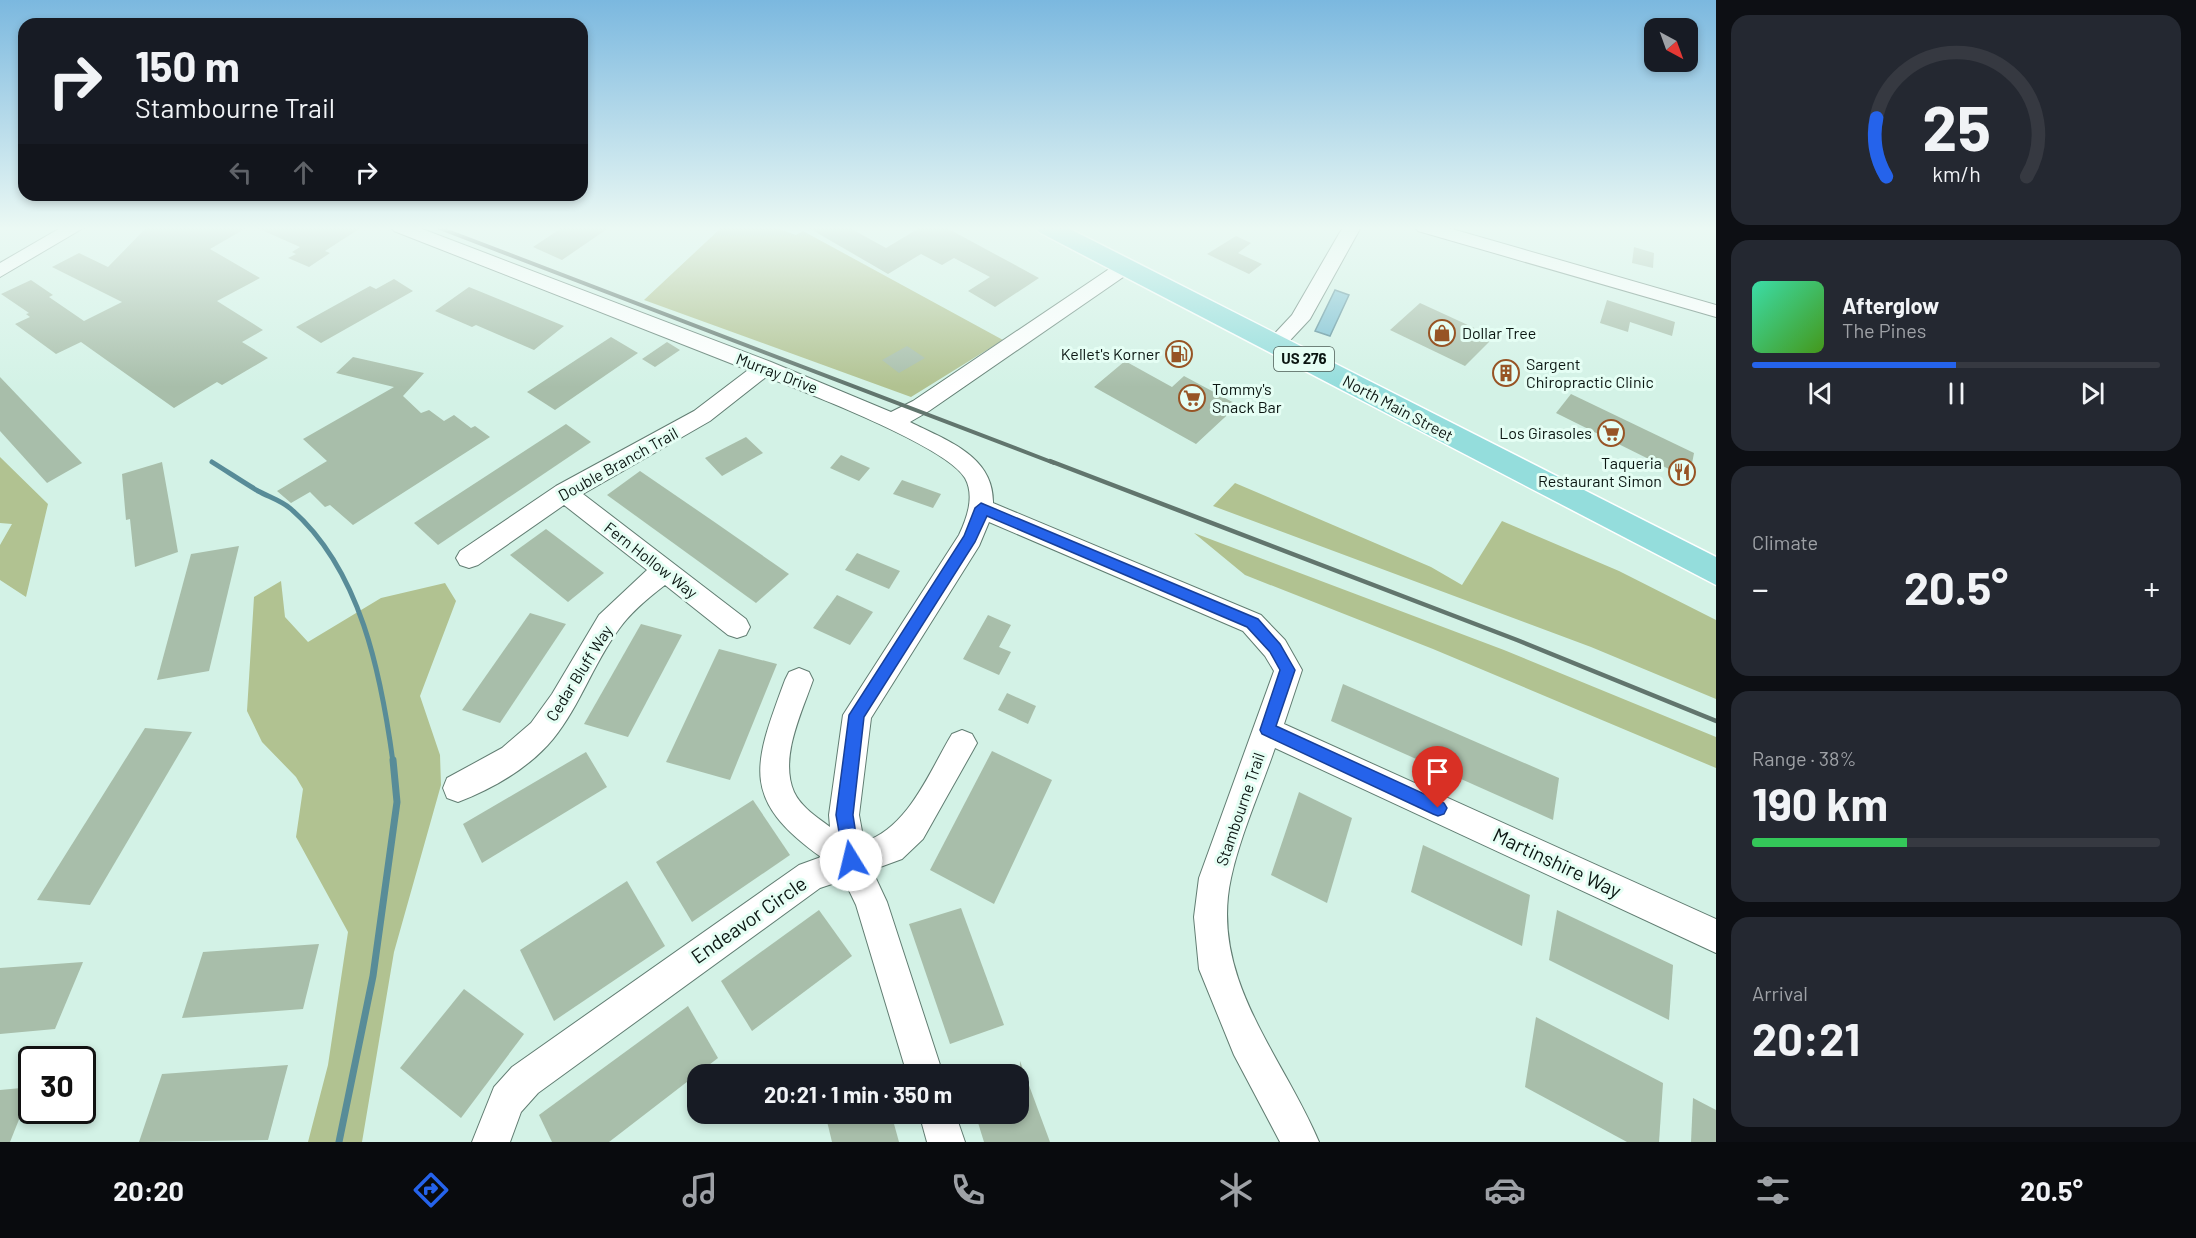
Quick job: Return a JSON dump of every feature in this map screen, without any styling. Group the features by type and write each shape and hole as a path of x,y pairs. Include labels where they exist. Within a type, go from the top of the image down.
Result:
{"main road":[{"name":"North Main Street","path":"1150,280 1716,572"}],"street":[{"name":"Murray Drive","path":"538,280 893,421 968,464 978,479 982,493 981,508"},
{"path":"893,421 921,406 1106,280"},
{"path":"1274,345 1300,320 1322,280"},
{"path":"1609,280 1716,311"},
{"name":"Double Branch Trail","path":"469,558 564,492 705,416 746,387 764,368"},
{"name":"Fern Hollow Way","path":"564,492 737,627"},
{"path":"922,1064 871,902 851,860 844,815 857,715 970,539 981,516 981,508"},
{"name":"Stambourne Trail","path":"981,508 1252,623 1275,648 1288,670 1215,878 1210,917 1216,969 1247,1042 1300,1142"},
{"name":"Cedar Bluff Way","path":"458,788 511,759 529,745 551,720 608,624 627,601 664,570"},
{"path":"799,680 779,741 774,770 777,791 789,812 851,860"},
{"name":"Martinshire Way","path":"1267,730 1716,936"},
{"name":"Endeavor Circle","path":"491,1142 507,1100 525,1080 810,876 891,848 912,829 931,800 962,743"},
{"path":"940,1124 946,1142"}],"green space":[{"path":"665,280 893,280 1003,340 911,397 644,300"},
{"path":"0,457 48,504 26,597 0,580 0,545 12,524 0,523"},
{"path":"1235,483 1431,567 1462,585 1502,521 1619,571 1716,620 1716,699 1591,647 1213,506"},
{"path":"1194,533 1504,650 1716,737 1716,768 1433,649 1245,575"},
{"path":"281,581 285,617 308,642 381,598 445,583 456,601 420,696 440,755 441,785 394,952 362,1142 308,1142 328,1065 348,932 296,837 303,789 296,777 262,742 247,711 254,597"}],"water":[{"path":"1335,290 1349,295 1330,336 1315,331"}],"building":[{"path":"31,280 53,295 49,297 84,321 122,302 79,280 256,280 217,301 263,330 242,342 268,358 222,385 217,382 174,408 81,342 56,354 15,324 30,317 26,314 29,313 1,294"},
{"path":"396,280 413,291 321,343 296,327 370,286 376,289"},
{"path":"985,280 1036,280 995,307 968,291"},
{"path":"469,287 564,326 534,350 476,325 472,327 435,311"},
{"path":"1607,300 1675,322 1672,336 1630,322 1628,332 1600,323"},
{"name":"Dollar Tree","path":"1420,303 1494,337 1465,366 1390,330"},
{"path":"611,337 638,353 555,410 527,392"},
{"path":"667,342 680,350 655,367 642,359"},
{"path":"907,346 925,358 899,373 882,360"},
{"path":"353,357 424,373 403,396 421,413 429,410 444,421 454,415 471,428 475,426 490,437 353,525 330,505 325,507 310,492 291,503 277,491 327,461 303,439 394,387 336,373"},
{"path":"1125,361 1172,387 1184,376 1238,405 1196,444 1094,387"},
{"path":"0,377 82,463 47,483 0,431"},
{"path":"1571,394 1694,453 1689,479 1556,413"},
{"path":"566,424 591,442 438,545 414,523"},
{"path":"746,437 763,453 722,476 705,458"},
{"path":"841,455 870,468 859,481 830,468"},
{"path":"162,462 178,552 135,567 130,519 126,520 122,474"},
{"path":"640,471 789,574 756,603 607,495"},
{"path":"902,480 941,494 933,508 893,494"},
{"path":"546,529 604,573 568,602 510,555"},
{"path":"239,546 209,671 157,680 191,554"},
{"path":"857,553 900,571 889,589 845,570"},
{"path":"837,595 873,612 850,645 813,628"},
{"path":"530,613 566,624 500,723 462,710"},
{"path":"988,615 1011,625 999,647 1011,652 999,675 963,659"},
{"path":"641,624 682,635 628,737 584,724"},
{"path":"719,649 777,664 730,780 666,762"},
{"path":"1343,684 1559,778 1553,820 1331,721"},
{"path":"1007,693 1036,706 1028,724 998,710"},
{"path":"145,728 192,732 90,905 37,900"},
{"path":"992,751 1052,780 994,904 930,870"},
{"path":"586,752 607,787 482,863 463,824"},
{"path":"1299,792 1352,818 1327,903 1271,875"},
{"path":"753,800 790,855 692,922 656,862"},
{"path":"1423,845 1530,895 1522,946 1411,892"},
{"path":"627,881 665,946 554,1021 520,950"},
{"path":"961,908 1004,1025 950,1044 909,924"},
{"path":"819,910 852,956 752,1031 721,981"},
{"path":"1557,910 1673,965 1669,1020 1549,960"},
{"path":"319,944 303,1009 182,1018 203,952"},
{"path":"83,962 55,1029 0,1034 0,968"},
{"path":"464,989 524,1034 461,1118 400,1068"},
{"path":"688,1006 718,1058 710,1064 687,1064 687,1082 609,1142 552,1142 539,1115"},
{"path":"1536,1017 1663,1083 1659,1142 1627,1142 1525,1087"},
{"path":"288,1065 268,1140 139,1142 162,1074"},
{"path":"1029,1085 1050,1142 984,1142 978,1124 1029,1124"},
{"path":"18,1088 18,1122 10,1142 0,1142 0,1090"},
{"path":"1693,1098 1716,1110 1716,1142 1691,1142"},
{"path":"828,1124 894,1124 899,1142 832,1142"}],"waterway":[{"path":"212,462 291,509 315,534 335,562 364,625 374,659 393,762"},
{"path":"339,1142 373,976 397,802 393,760"}],"railway":[{"path":"576,280 1054,463"},
{"path":"1050,461 1517,640 1716,721"}],"place":[{"name":"Dollar Tree","path":"1442,333"},
{"name":"Kellet's Korner","path":"1179,354"},
{"name":"Sargent Chiropractic Clinic","path":"1506,373"},
{"name":"Tommy's Snack Bar","path":"1192,398"},
{"name":"Los Girasoles","path":"1611,433"},
{"name":"Taqueria Restaurant Simon","path":"1682,472"}],"route":[{"path":"851,860 844,815 857,715 970,539 981,516 981,508 1057,538 1252,623 1275,648 1288,670 1267,730 1438,808"}]}
